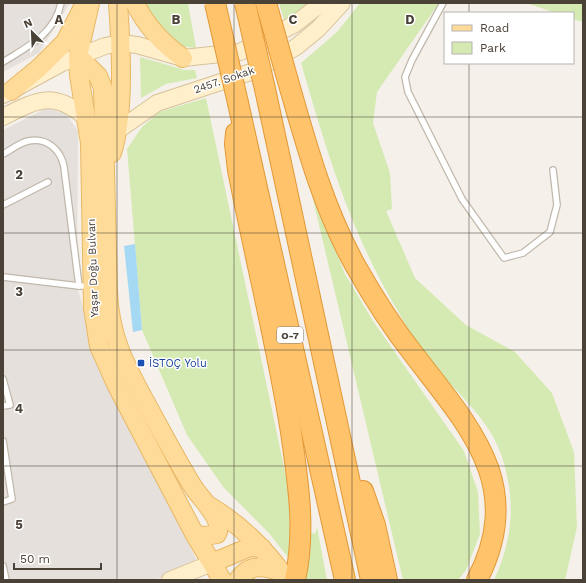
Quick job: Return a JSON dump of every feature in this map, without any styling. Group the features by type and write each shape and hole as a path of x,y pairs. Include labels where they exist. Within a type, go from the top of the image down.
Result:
{"highway":[{"name":"O-7","path":"215,3 343,576"},
{"name":"O-7","path":"245,3 371,580"},
{"path":"266,3 320,190 354,263 384,314 465,423 486,462 495,492 495,522 487,557 476,580"},
{"path":"238,103 235,144 238,170 278,355 300,496 300,550 288,577"},
{"path":"345,457 365,497 374,525 387,580"}],"main road":[{"path":"7,93 39,68 65,42 85,3"},
{"name":"Yaşar Doğu Bulvarı","path":"90,3 78,56 79,76 91,160 86,286 96,332 104,360 195,535 222,580"},
{"name":"Yaşar Doğu Bulvarı","path":"118,3 121,44 120,98 117,131 112,152 106,167 109,308 114,337 128,369 193,488 208,506 219,523 217,534 195,535"},
{"path":"135,3 142,17 156,35 183,58"},
{"name":"2457. Sokak","path":"183,58 240,52 295,24 322,3"},
{"name":"2457. Sokak","path":"117,131 157,103 254,71 296,47 318,29 342,3"},
{"path":"7,93 62,63 105,46 121,44 137,45 183,58"},
{"path":"78,56 98,76 103,88 106,167"},
{"path":"3,117 38,102 50,99 64,102 85,117"},
{"path":"208,506 227,516 262,548 288,577"},
{"path":"170,580 250,548 262,548"},
{"path":"238,580 242,574 259,566 288,577"}],"lane":[{"path":"3,62 43,35 49,29 58,14 60,3"},
{"path":"443,3 405,77 408,92 462,198 504,258 523,254 550,232 557,205 553,170"},
{"path":"3,154 22,143 34,141 51,146 60,154 64,167 86,286 3,277"},
{"path":"3,205 48,182"},
{"path":"3,378 10,405 3,406"},
{"path":"3,442 5,470 12,499 3,502"},
{"path":"3,566 6,580"}],"shaded area":[{"path":"3,3 70,3 39,53 3,72"},
{"path":"47,108 66,114 78,131 77,286 95,350 198,563 155,580 3,580 3,130"}],"green space":[{"path":"142,3 188,3 196,48 171,45"},
{"path":"279,3 313,3 285,23"},
{"path":"360,3 439,3 377,92 373,123 390,173 392,209 386,211 415,278 466,325 515,352 552,393 574,452 577,527 565,580 494,580 509,534 511,504 506,473 496,441 477,413 430,362 414,340 382,283 353,222 341,191 320,128 301,63 337,32"},
{"path":"526,3 583,3 583,22 574,19 574,12 553,12"},
{"path":"140,57 185,70 195,70 197,78 166,84 141,98"},
{"path":"206,98 291,500 289,525 315,534 317,527 327,580 302,580 294,565 268,532 224,488 187,435 142,330 127,149 142,127 159,112"},
{"path":"311,191 345,274 373,321 464,451 478,492 480,534 466,570 458,580 403,580"}],"water":[{"path":"135,244 142,330 133,332 124,246"}],"place":[{"name":"İSTOÇ Yolu","path":"141,363"}]}
